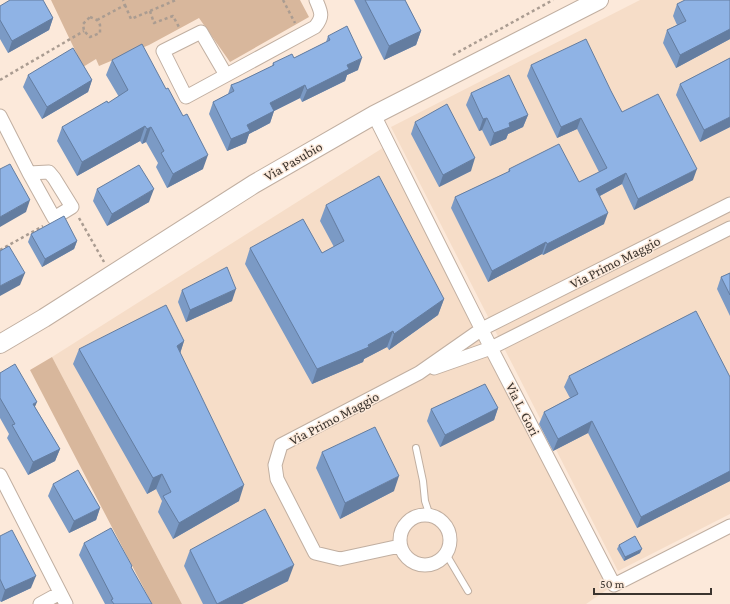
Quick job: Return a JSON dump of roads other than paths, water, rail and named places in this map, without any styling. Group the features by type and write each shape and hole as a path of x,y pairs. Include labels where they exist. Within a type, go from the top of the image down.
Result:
{"street":[{"path":"226,75 201,32 163,51 186,97 315,27 321,16 316,0"},
{"name":"Via Pasubio","path":"0,344 44,318 254,184 374,115 599,0"},
{"name":"Via L. Gori","path":"374,115 491,348 614,585 730,526"},
{"path":"0,116 29,173 54,218 72,207 49,172 29,173"},
{"name":"Via Primo Maggio","path":"400,546 340,559 315,553 277,478 275,465 281,445 419,373 482,329 730,204"},
{"name":"Via Primo Maggio","path":"419,373 491,348 730,228"},
{"path":"648,246 657,265"},
{"path":"0,475 63,599 40,604"},
{"path":"420,516 430,516 437,518 448,530 450,538 449,546 446,554 438,562 426,565 415,563 406,556 400,546 400,536 404,526 411,520 420,516"}],"lane":[{"path":"416,448 430,516"},
{"path":"446,554 468,591"}]}
